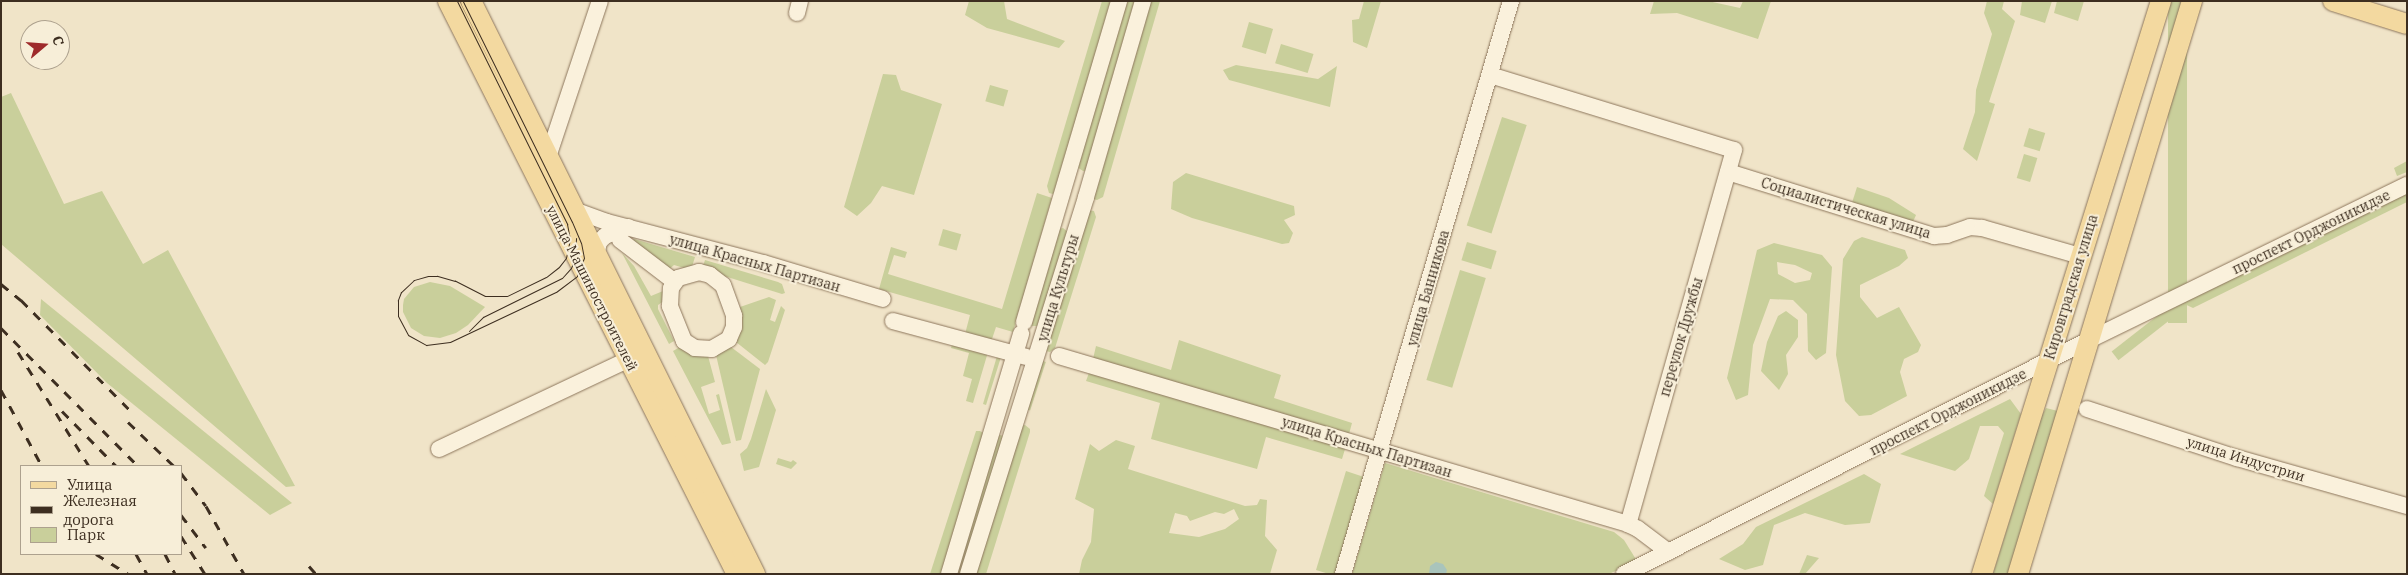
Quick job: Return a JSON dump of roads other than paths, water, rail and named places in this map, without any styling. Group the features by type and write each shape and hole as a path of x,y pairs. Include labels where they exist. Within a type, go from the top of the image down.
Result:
{"main road":[{"name":"улица Машиностроителей","path":"448,1 636,356 755,574"},
{"name":"улица Машиностроителей","path":"471,1 596,256 636,356 736,574"},
{"name":"Кировградская улица","path":"1982,574 2161,1"},
{"path":"2018,574 2192,1"},
{"path":"2333,1 2407,24"}],"street":[{"path":"548,157 600,1"},
{"name":"улица Культуры","path":"949,574 1119,1"},
{"name":"улица Культуры","path":"968,574 1087,194 1143,1"},
{"name":"улица Банникова","path":"1342,574 1511,1"},
{"name":"переулок Дружбы","path":"1490,75 1734,150 1628,524"},
{"name":"Социалистическая улица","path":"1728,172 1934,236 1947,235 1970,227 1982,228 2080,256"},
{"name":"проспект Орджоникидзе","path":"1624,574 2089,340 2407,185"},
{"name":"улица Красных Партизан","path":"574,210 624,233 786,269 883,299"},
{"path":"596,256 599,242 604,236 624,233 674,282"},
{"path":"699,272 710,275 723,285 728,294 735,322 733,332 726,343 707,350 695,348 684,341 670,306 670,293 674,282 683,275 699,272"},
{"path":"894,321 1035,360"},
{"path":"439,449 636,356"},
{"name":"улица Красных Партизан","path":"1059,356 1628,524 1638,529 1668,552"},
{"name":"улица Индустрии","path":"2087,409 2237,458 2407,506"}],"water":[{"path":"1436,562 1443,564 1447,570 1446,574 1429,574 1430,566"}],"tram line":[{"path":"457,1 567,224 570,239 566,258 559,267 546,277 507,296 485,296 455,281 437,276 428,276 414,280 401,292 398,300 398,316 408,335 426,345 450,342 556,292 577,276 584,258 581,243 572,222 463,1"},
{"path":"469,331 483,317 562,278 571,268 575,258 576,238"}],"railway":[{"path":"1,284 21,300 134,414"},
{"path":"1,328 137,465"},
{"path":"18,352 88,465"},
{"path":"1,390 41,465"},
{"path":"62,411 115,465"},
{"path":"128,422 173,465"},
{"path":"182,474 206,506 244,574"},
{"path":"182,516 206,548"},
{"path":"182,538 205,574"},
{"path":"98,555 128,574"},
{"path":"137,555 147,574"},
{"path":"166,555 175,574"},
{"path":"309,566 316,574"}]}
